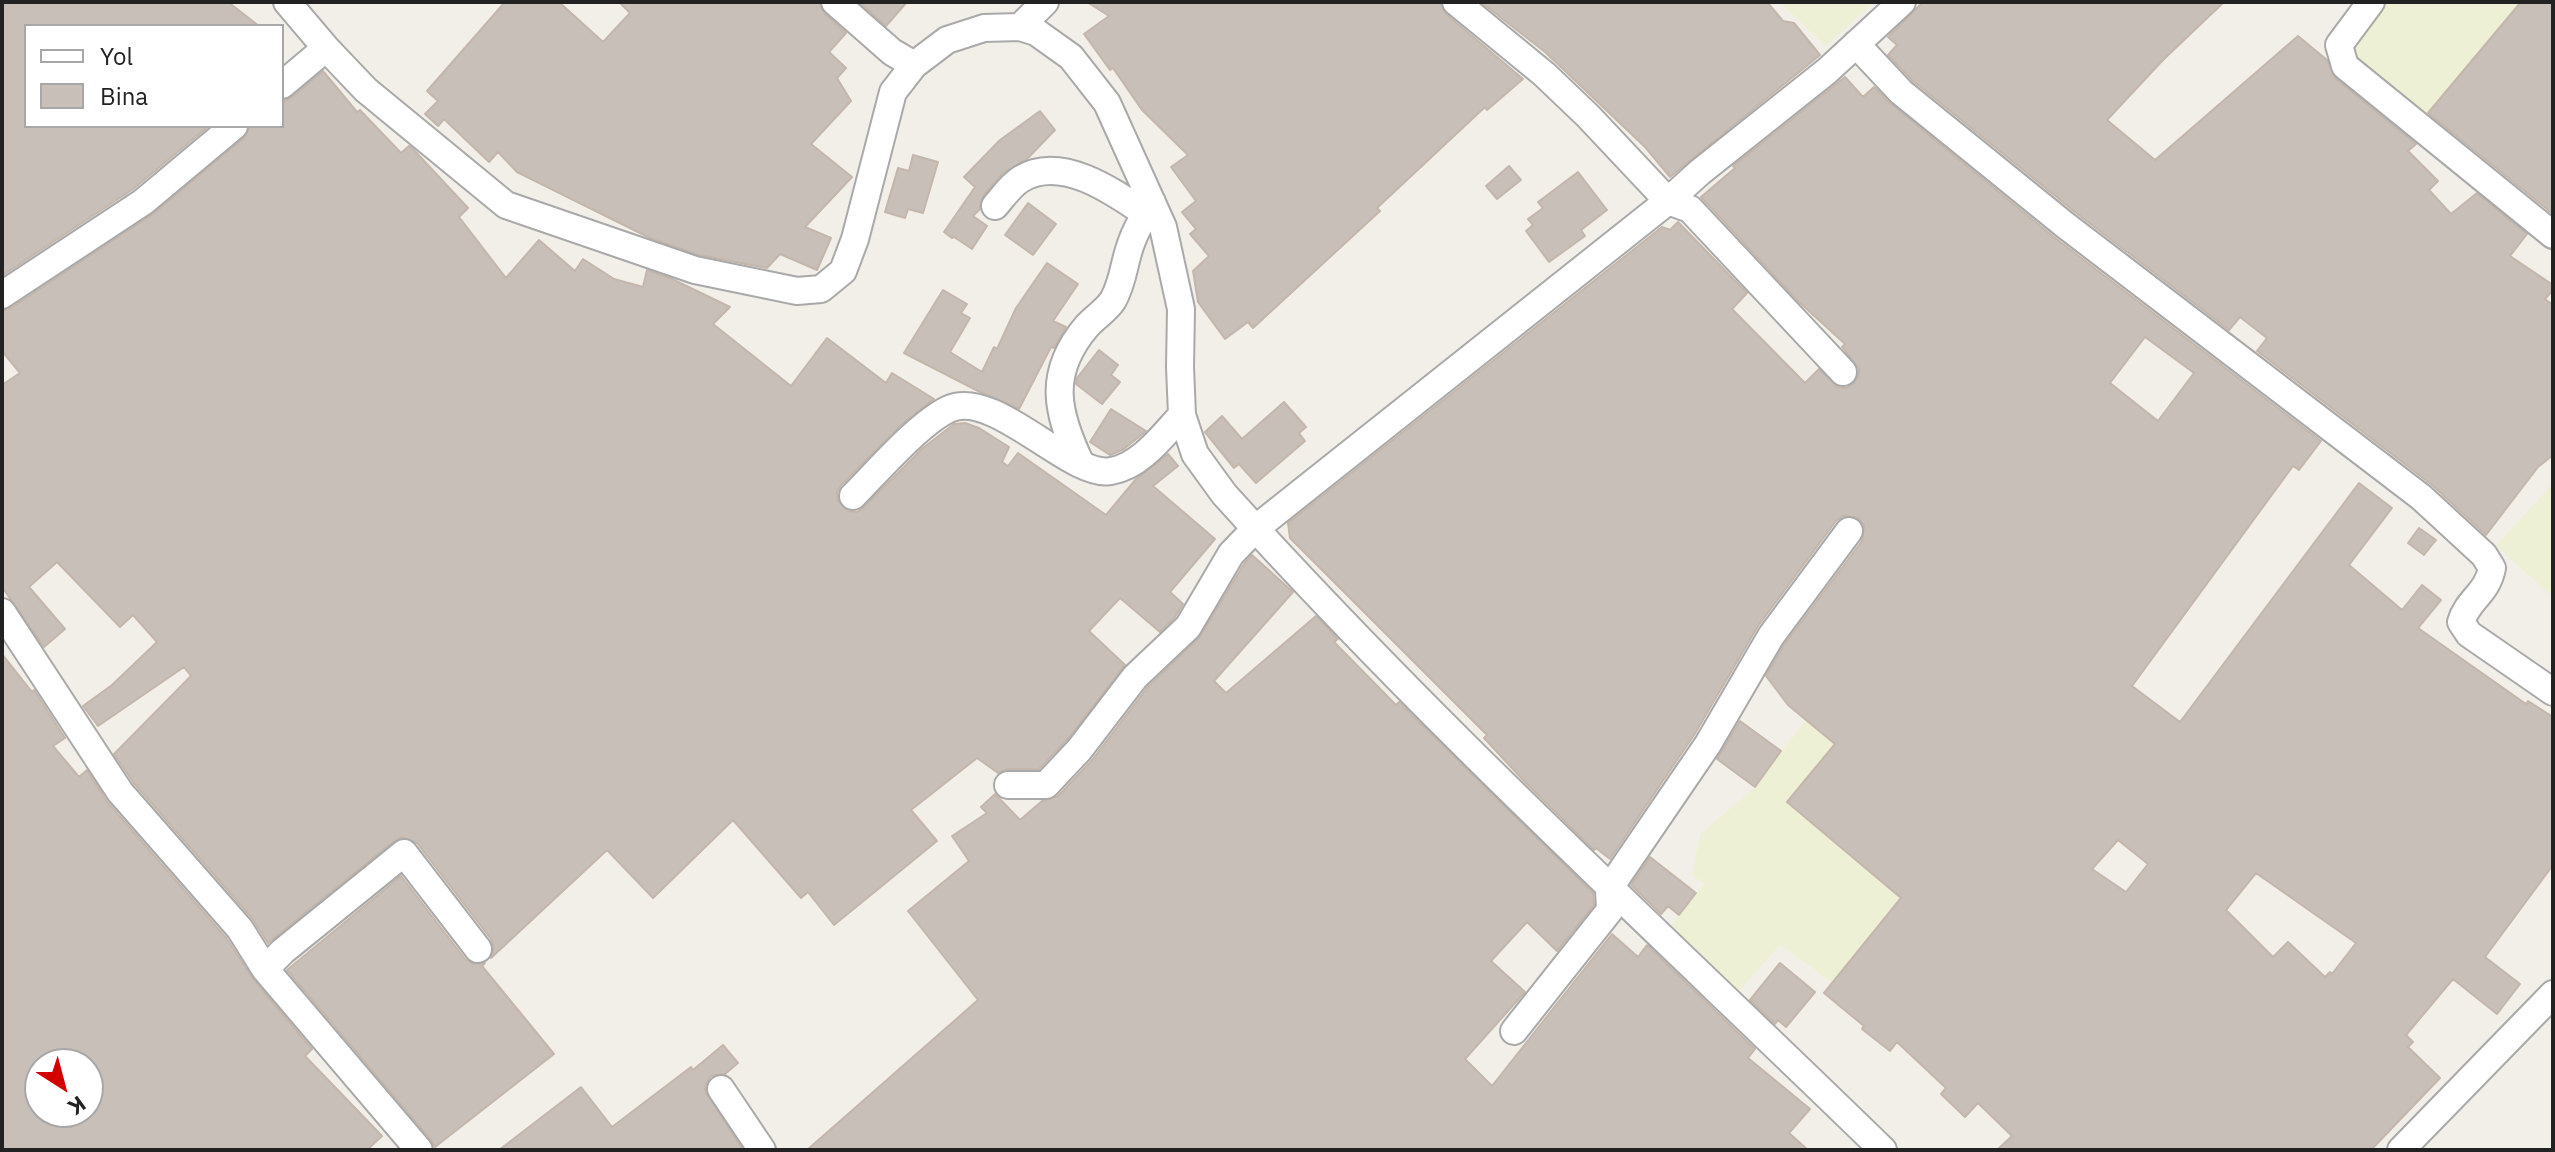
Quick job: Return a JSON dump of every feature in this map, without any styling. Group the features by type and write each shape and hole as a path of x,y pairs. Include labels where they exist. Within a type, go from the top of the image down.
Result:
{"street":[{"path":"287,2 366,90 506,205 695,270 797,291 821,289 843,271 855,239 893,92 914,65 947,40 984,28 1020,27 1036,32 1071,57 1107,103 1149,208 1163,227 1181,309 1182,415 1195,454 1224,494 1432,713 1609,889 1883,1150"},
{"path":"835,2 892,52 914,65"},
{"path":"1020,27 1045,2"},
{"path":"1456,2 1544,74 1668,201 1690,209 1843,372"},
{"path":"1008,785 1046,785 1054,777 1079,750 1135,677 1188,627 1231,554 1255,529 1668,201 1902,2"},
{"path":"2371,2 2339,45 2345,66 2553,235"},
{"path":"1856,44 1901,92 2053,215 2421,497 2484,555 2492,568 2489,583 2464,612 2461,622 2469,634 2553,692"},
{"path":"284,83 326,48"},
{"path":"2,295 143,202 232,128"},
{"path":"995,206 1021,179 1047,171 1075,175 1149,208"},
{"path":"1081,465 1068,437 1060,408 1058,377 1087,326 1111,303 1121,285 1131,242 1149,208"},
{"path":"853,496 922,429 950,409 968,406 990,412 1081,465 1109,472 1135,462 1182,415"},
{"path":"1514,1031 1610,910 1609,889 1708,744 1771,636 1849,531"},
{"path":"2,612 120,792 240,929 265,969 419,1150"},
{"path":"265,969 404,853 478,949"},
{"path":"2401,1150 2553,994"},
{"path":"721,1089 762,1150"}],"green space":[{"path":"1779,2 1874,2 1826,46"},
{"path":"2378,2 2521,2 2421,121 2345,49"},
{"path":"2553,483 2553,597 2496,546"},
{"path":"1806,720 1835,744 1787,802 1901,898 1833,983 1780,945 1739,991 1671,925 1704,884 1692,875 1700,834 1755,787"}],"building":[{"path":"2,2 228,2 256,24 24,24 24,128 207,128 133,189 3,275"},
{"path":"505,2 559,2 603,42 630,13 619,2 819,2 824,13 846,33 829,52 846,68 837,78 851,101 811,144 852,177 805,227 831,238 817,270 780,254 767,268 699,255 650,238 517,172 498,152 489,162 444,119 438,126 425,114 438,101 427,91"},
{"path":"859,2 907,2 886,26"},
{"path":"1087,2 1440,2 1446,14 1523,79 1487,110 1485,107 1377,208 1380,211 1253,328 1248,322 1225,339 1198,302 1193,271 1209,256 1190,234 1196,229 1182,212 1196,201 1171,167 1188,155 1142,110 1113,68 1110,70 1084,34 1109,16"},
{"path":"1481,2 1767,2 1783,21 1794,23 1820,55 1670,177 1645,147 1545,52"},
{"path":"1923,2 2224,2 2163,60 2107,120 2155,160 2298,36 2327,60 2335,78 2416,144 2408,151 2438,181 2429,190 2451,214 2477,193 2527,234 2510,256 2553,285 2553,290 2545,299 2553,305 2553,455 2538,467 2486,535 2431,484 2257,351 2267,338 2240,317 2229,330 2075,212 1912,80 1888,55 1897,45 1888,37"},
{"path":"2521,2 2553,2 2553,214 2428,113"},
{"path":"323,71 357,112 360,110 401,153 409,146 413,149 468,208 459,217 506,278 539,240 575,271 583,259 614,279 643,287 647,270 730,307 713,324 791,386 827,338 886,383 892,373 934,399 901,425 841,485 837,493 838,501 848,511 857,512 864,507 923,448 954,424 965,423 979,428 1009,447 1002,462 1008,466 1018,453 1106,515 1136,479 1168,454 1178,466 1153,486 1215,539 1170,592 1183,604 1160,632 1120,598 1089,631 1125,665 1067,740 1039,769 1008,769 998,773 977,758 911,810 937,841 834,925 808,892 801,898 733,820 653,898 607,850 491,958 494,948 491,939 417,843 402,837 268,943 252,918 133,782 114,754 191,676 184,667 98,726 83,706 112,685 157,642 133,615 120,627 57,562 29,587 65,629 44,647 2,587 2,385 20,373 2,351 2,311 153,214 244,138 249,128 284,128 284,101"},
{"path":"1845,77 1863,97 1874,87 2055,238 2321,441 2299,470 2293,466 2132,686 2180,722 2359,483 2392,508 2349,565 2402,610 2422,585 2441,600 2418,628 2526,704 2528,701 2553,717 2553,865 2485,957 2520,984 2497,1014 2453,979 2406,1035 2413,1042 2408,1047 2440,1078 2371,1150 1997,1150 2012,1136 1978,1103 1965,1117 1941,1094 1946,1088 1897,1042 1890,1051 1824,993 1901,898 1787,802 1835,744 1788,705 1766,676 1784,645 1862,541 1864,525 1858,518 1843,516 1836,521 1758,626 1694,735 1610,859 1596,848 1594,850 1524,781 1484,738 1487,735 1290,538 1288,523 1662,227 1670,230 1678,222 1747,293 1732,309 1805,383 1819,369 1838,387 1846,388 1853,384 1859,369 1842,347 1845,344 1798,301 1701,197 1735,168 1733,166","holes":["2145,337 2194,373 2158,421 2110,383","2118,840 2148,864 2126,892 2092,869","2256,873 2356,943 2332,974 2330,972 2325,977 2288,942 2273,957 2226,910"]},
{"path":"1040,111 1055,130 1027,159 1003,173 983,196 980,209 973,216 987,226 972,249 952,238 944,232 975,187 964,177 1000,140"},
{"path":"913,155 938,162 923,213 908,209 905,218 885,212 898,168 909,171"},
{"path":"1509,166 1521,180 1497,199 1486,186"},
{"path":"1578,172 1607,210 1581,230 1585,236 1549,262 1526,231 1533,225 1528,219 1543,208 1538,202"},
{"path":"1028,203 1056,224 1033,255 1005,235"},
{"path":"1047,263 1078,284 1053,321 1066,327 1054,348 1051,347 1019,409 904,353 943,290 967,304 961,313 970,318 950,352 982,372 994,347 997,349 1016,308"},
{"path":"1099,350 1118,365 1111,375 1120,382 1102,404 1076,384 1077,378"},
{"path":"1284,402 1306,427 1299,433 1305,441 1256,483 1239,464 1234,468 1205,432 1222,416 1242,439"},
{"path":"1111,409 1146,431 1124,449 1110,455 1090,442"},
{"path":"2419,528 2436,540 2424,555 2408,543"},
{"path":"1252,555 1293,592 1214,681 1226,693 1316,616 1338,639 1334,642 1396,705 1399,702 1593,893 1594,905 1557,951 1527,922 1491,961 1525,992 1465,1059 1492,1086 1612,934 1638,957 1647,945 1755,1049 1748,1058 1810,1109 1789,1133 1808,1150 807,1150 978,1000 908,911 969,861 952,836 987,813 981,807 995,794 1020,820 1042,801 1058,796 1092,760 1147,688 1199,638"},
{"path":"2,654 32,692 34,690 65,738 53,746 79,777 87,770 108,803 227,939 253,979 312,1049 305,1056 382,1136 367,1150 2,1150"},
{"path":"1740,721 1781,751 1755,787 1717,759"},
{"path":"1650,857 1696,893 1679,915 1668,906 1661,914 1631,885"},
{"path":"401,876 465,959 473,964 485,963 482,966 554,1054 435,1147 287,970"},
{"path":"1780,963 1815,992 1786,1027 1778,1020 1775,1024 1750,1000"},
{"path":"723,1045 738,1063 725,1074 711,1076 705,1091 743,1150 499,1150 581,1087 612,1127"}]}
